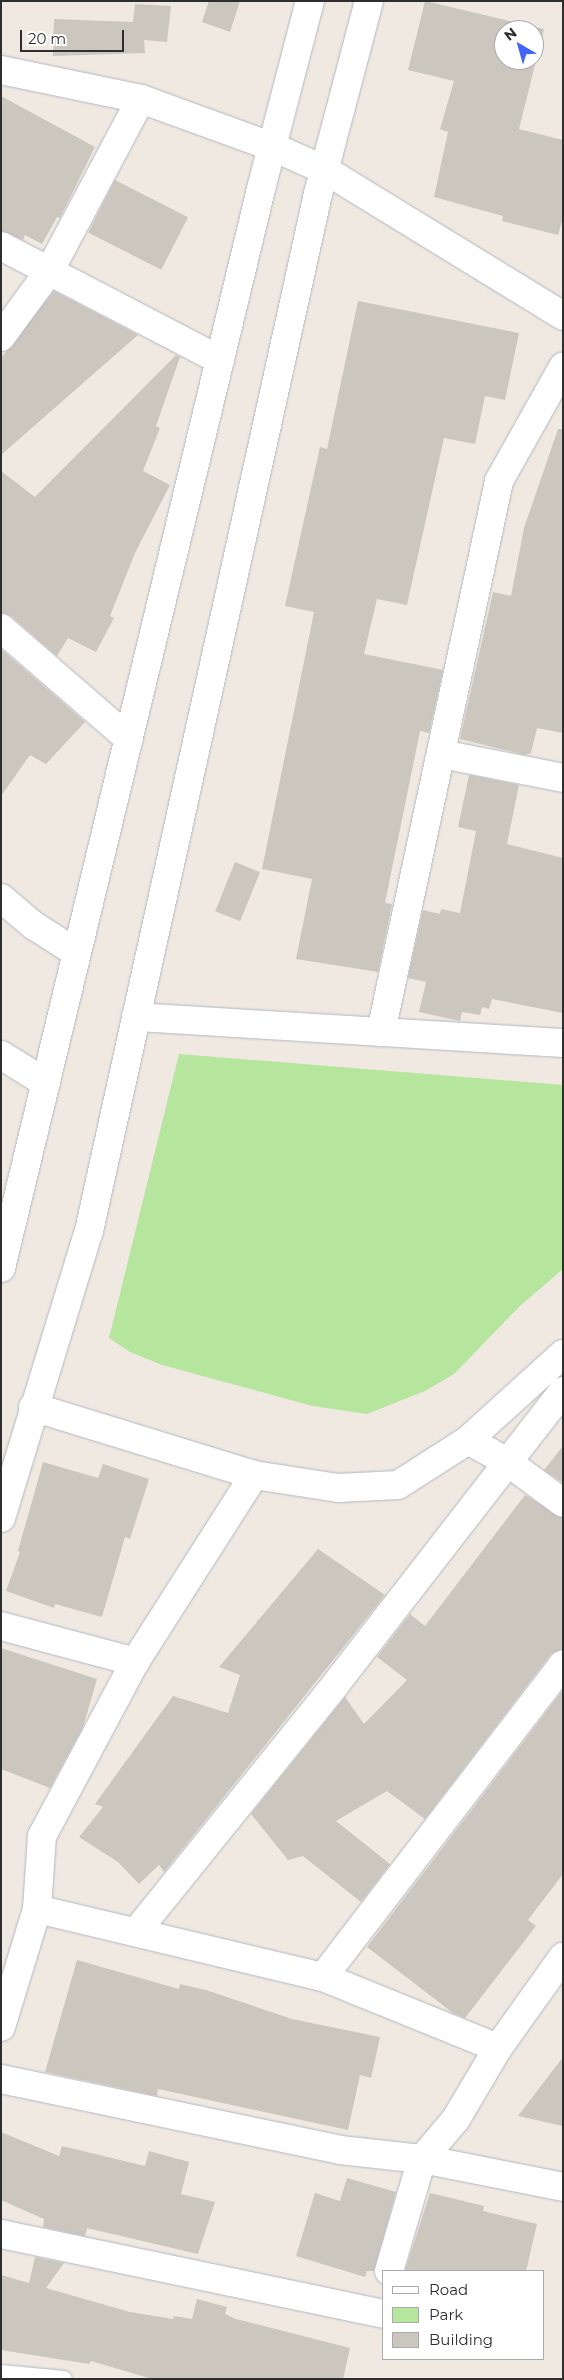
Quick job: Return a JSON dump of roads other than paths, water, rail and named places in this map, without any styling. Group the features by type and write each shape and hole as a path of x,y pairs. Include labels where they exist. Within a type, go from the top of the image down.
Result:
{"street":[{"path":"1,1268 220,360 310,1"},
{"path":"1,1518 33,1407 89,1231 325,170 369,1"},
{"path":"1,70 141,99 273,147 325,170 563,316"},
{"path":"1,338 50,270 141,99"},
{"path":"1,246 220,360"},
{"path":"381,1032 499,481 563,367"},
{"path":"1,628 129,739"},
{"path":"441,754 563,778"},
{"path":"1,898 33,925 77,953"},
{"path":"136,1017 563,1043"},
{"path":"1,1055 46,1083"},
{"path":"33,1407 254,1475 338,1488 398,1485 468,1440 563,1354"},
{"path":"136,1932 509,1463 563,1391"},
{"path":"468,1440 509,1463 563,1503"},
{"path":"1,2027 37,1909 42,1836 135,1662 254,1475"},
{"path":"1,1626 135,1662"},
{"path":"323,1977 563,1664"},
{"path":"37,1909 323,1977 498,2048"},
{"path":"389,2270 422,2159 456,2118 498,2048 563,1957"},
{"path":"1,2079 340,2150 422,2159 561,2184"},
{"path":"1,2234 381,2307"}],"lane":[{"path":"1,2373 64,2379"}]}
